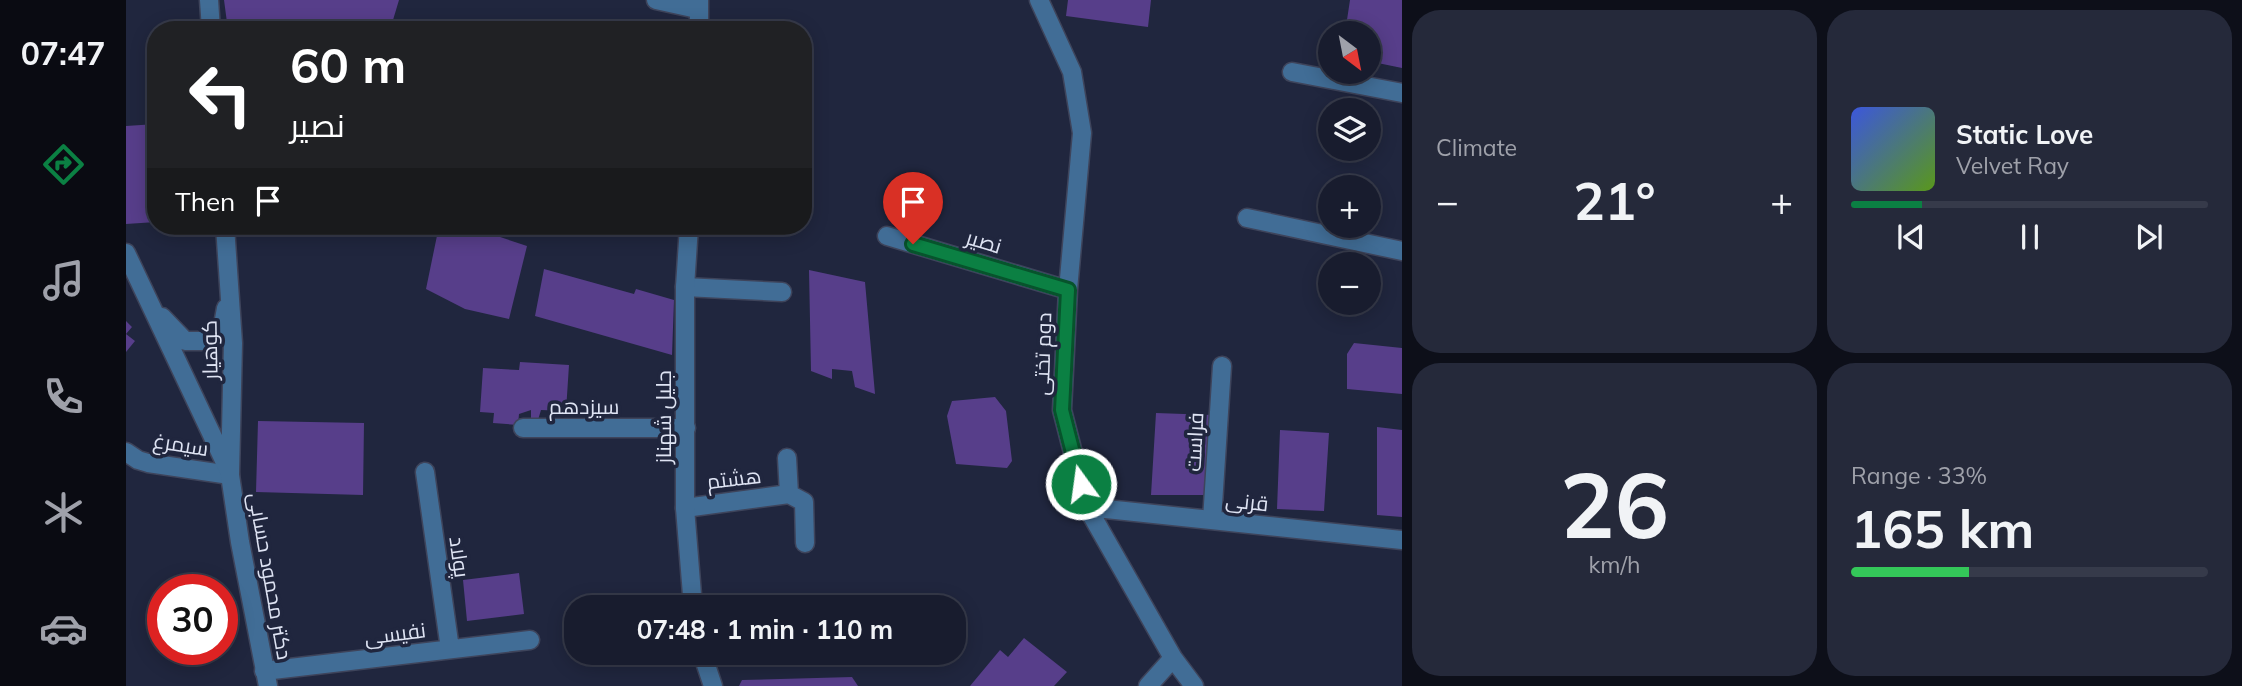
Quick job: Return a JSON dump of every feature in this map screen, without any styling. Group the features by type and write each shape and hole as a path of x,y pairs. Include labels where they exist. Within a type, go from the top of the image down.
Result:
{"street":[{"path":"209,0 210,21"},
{"path":"656,0 698,5"},
{"name":"دوم تختی","path":"1039,0 1072,72 1082,133 1068,290 1062,410 1087,507 1173,658 1194,686"},
{"path":"1292,72 1402,93"},
{"path":"1247,218 1402,251"},
{"name":"کوهیار","path":"226,235 233,343 230,475"},
{"name":"جلیل شهناز","path":"688,235 685,287 685,508 692,595"},
{"name":"نصیر","path":"887,236 1068,290"},
{"path":"126,253 230,475"},
{"path":"685,287 782,292"},
{"path":"152,307 185,341 206,341 223,325 229,289"},
{"name":"فراست","path":"1212,520 1222,366"},
{"name":"سیزدهم","path":"523,428 686,428"},
{"name":"سیمرغ","path":"126,453 148,463 230,475"},
{"path":"787,458 789,494 804,502 805,543"},
{"name":"پولاد","path":"425,472 450,649"},
{"name":"دکتر محمود حسابی","path":"230,475 266,679"},
{"name":"هشتم","path":"685,508 789,494"},
{"name":"قرنی","path":"1087,507 1402,540"},
{"name":"نفیسی","path":"266,679 450,649 530,640"},
{"path":"1148,686 1173,658"},
{"path":"706,665 713,686"}],"building":[{"path":"224,0 399,0 393,21 227,21"},
{"path":"1068,0 1151,0 1148,27 1066,16"},
{"path":"1350,0 1402,0 1402,68 1381,64 1381,21 1347,21"},
{"path":"147,125 147,223 126,224 126,126"},
{"path":"437,235 494,235 527,246 509,319 465,309 426,289"},
{"path":"544,269 634,294 636,289 674,300 672,355 535,316"},
{"path":"809,270 865,282 875,394 855,387 852,371 832,369 832,379 811,371"},
{"path":"126,321 132,327 126,334"},
{"path":"126,334 135,341 126,352"},
{"path":"1354,343 1402,348 1402,394 1347,389 1347,354"},
{"path":"520,362 569,365 566,411 541,410 538,420 531,418 531,410 519,414 518,425 493,423 494,413 480,412 483,368 519,370"},
{"path":"995,397 1006,411 1012,461 1007,468 956,464 947,416 952,401"},
{"path":"1156,413 1212,415 1207,495 1151,495"},
{"path":"258,421 364,423 363,495 256,492"},
{"path":"1377,427 1402,430 1402,517 1377,515"},
{"path":"1280,430 1329,433 1324,511 1277,509"},
{"path":"519,573 524,614 467,621 463,580"},
{"path":"1024,638 1067,672 1054,686 970,686 1000,650 1008,657"},
{"path":"852,677 858,686 739,686 742,680"}],"route":[{"path":"913,244 1068,290 1062,410 1081,484"}]}
